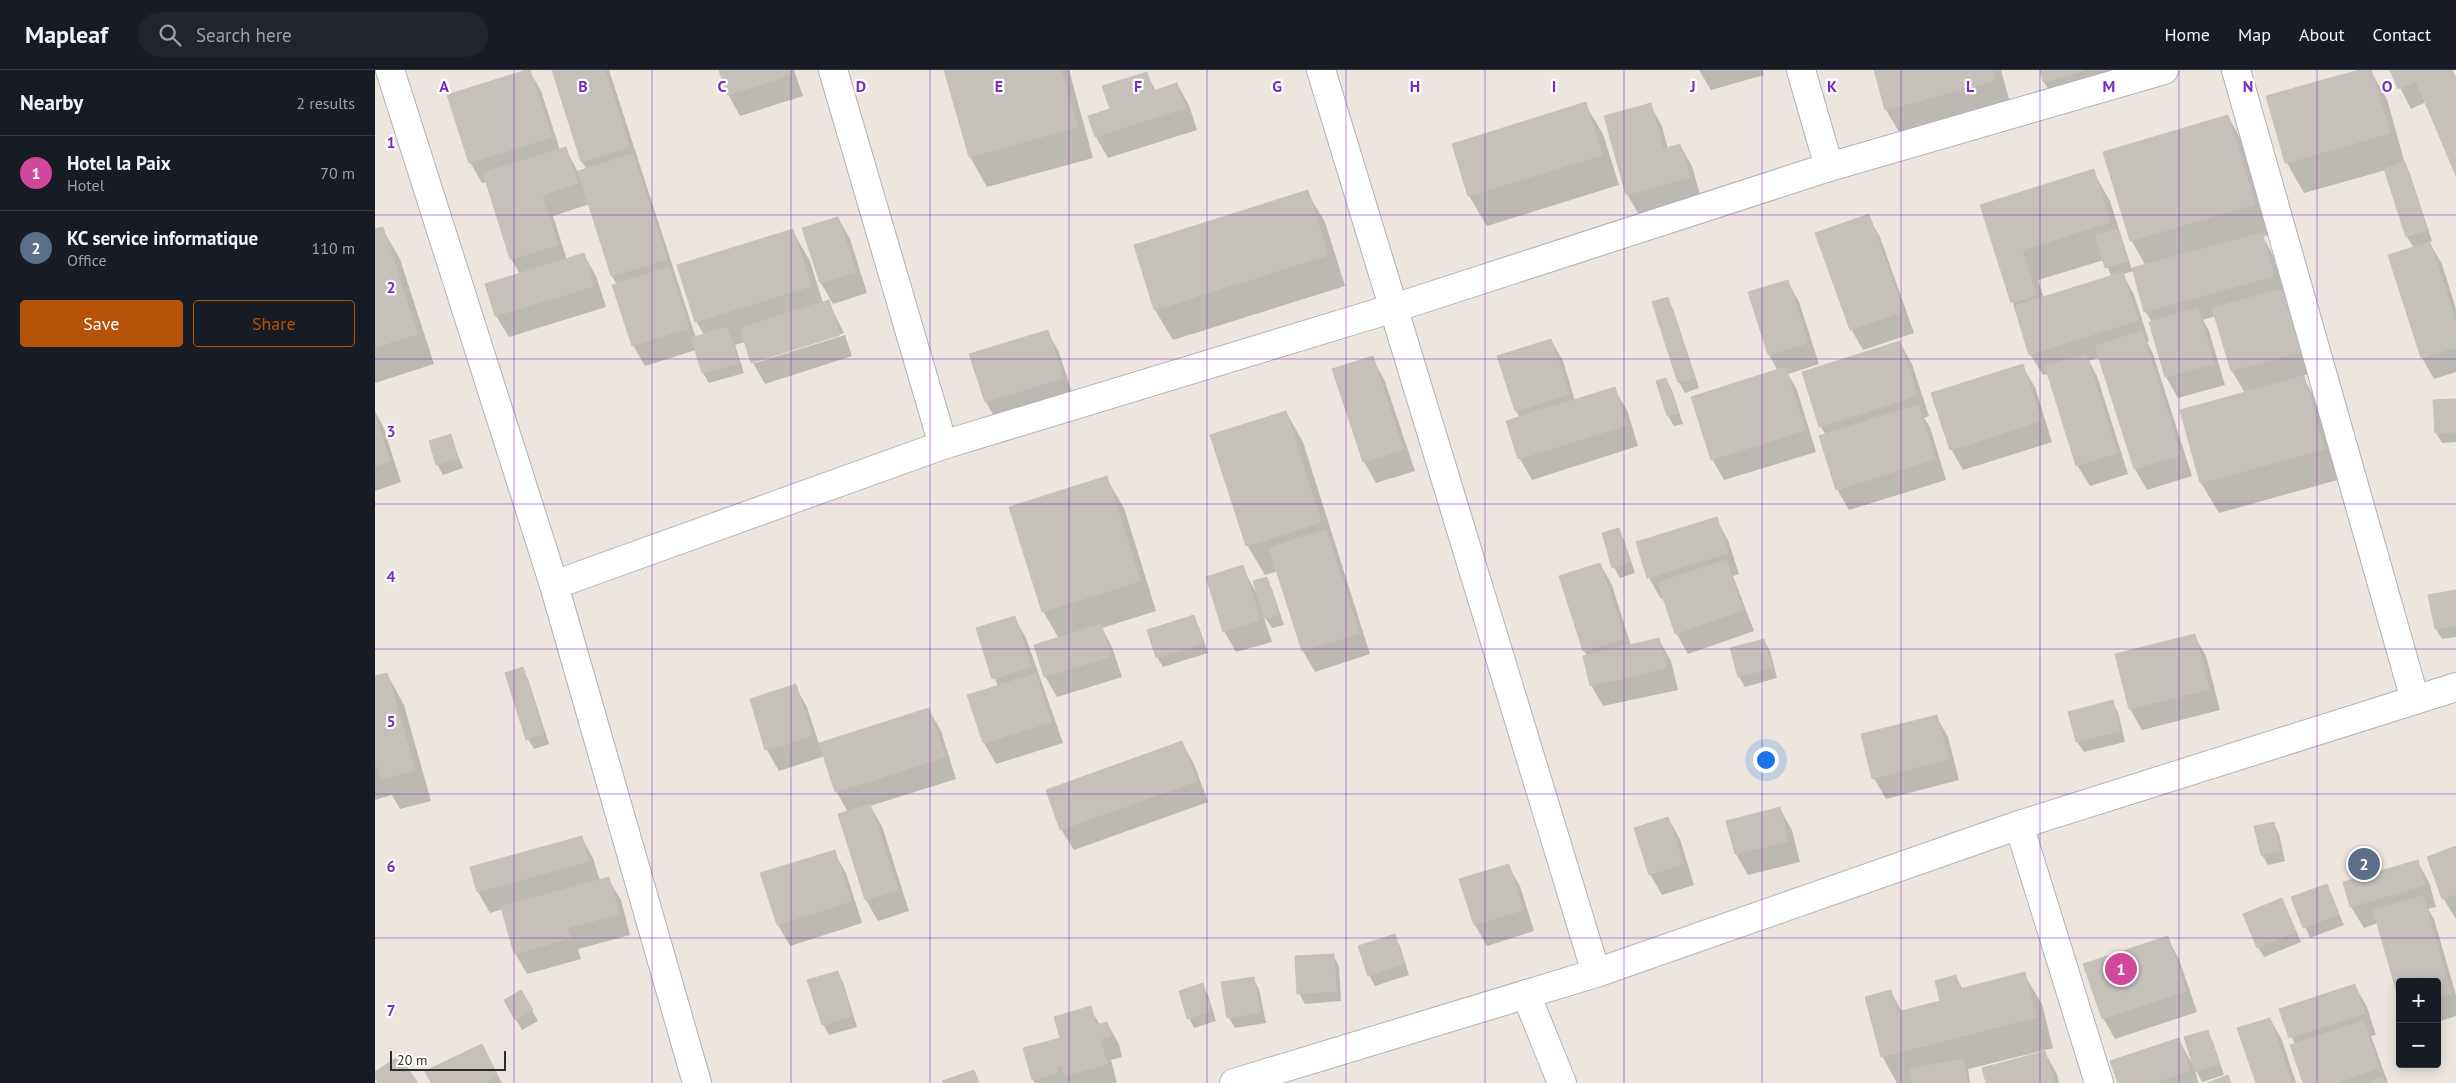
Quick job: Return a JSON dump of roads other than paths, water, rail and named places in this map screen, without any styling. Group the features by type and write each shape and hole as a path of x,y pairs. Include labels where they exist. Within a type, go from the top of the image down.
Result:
{"street":[{"path":"390,70 554,585 697,1083"},
{"path":"833,70 943,445"},
{"path":"1321,70 1596,973"},
{"path":"1801,70 1829,167"},
{"path":"554,585 943,445 1394,308 1829,167 2164,70"},
{"path":"2236,70 2415,700"},
{"path":"1234,1083 1596,973 2019,825 2456,687"},
{"path":"2019,825 2099,1083"},
{"path":"1526,994 1562,1083"}],"place":[{"name":"KC service informatique","path":"2364,864"},
{"name":"Hotel la Paix","path":"2121,969"}]}
